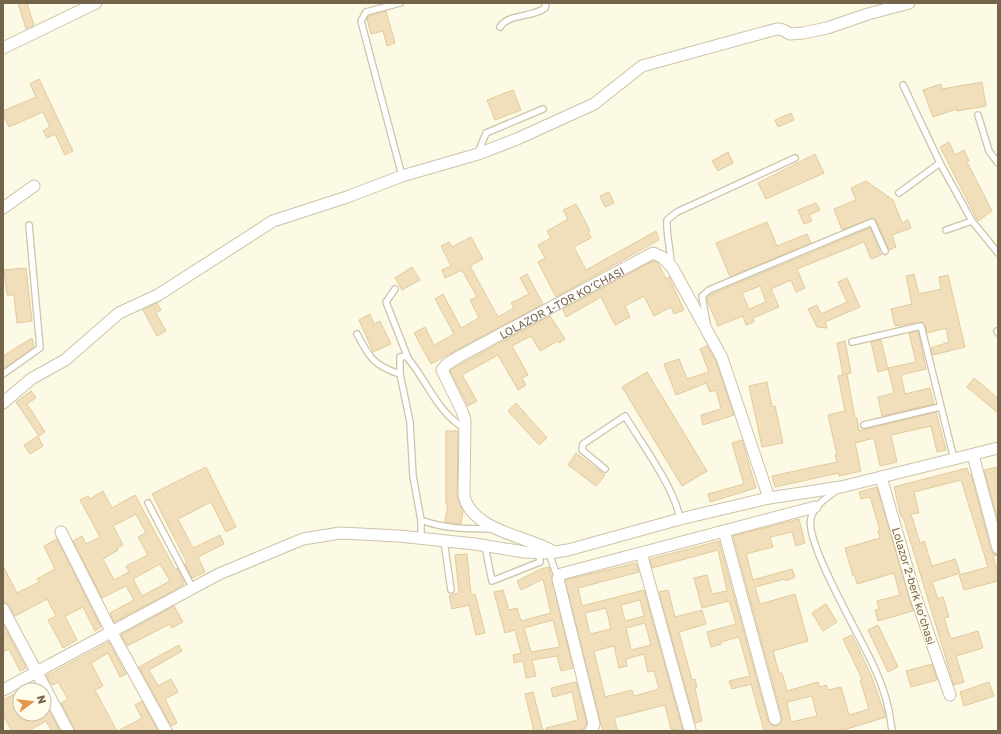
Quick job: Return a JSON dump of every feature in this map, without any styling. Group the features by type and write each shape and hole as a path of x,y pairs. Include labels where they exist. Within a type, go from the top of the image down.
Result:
{"street":[{"path":"3,48 77,7 96,3"},
{"path":"3,403 31,379 65,360 119,313 158,295 272,221 347,197 402,176 478,154 517,139 594,104 642,66 776,29 795,34 827,28 868,14 909,3"},
{"path":"3,208 34,186"},
{"name":"LOLAZOR 1-TOR KO‘CHASI","path":"547,553 535,542 497,529 477,518 467,507 464,496 465,429 462,411 442,370 447,364 653,252 662,257 672,267 722,358 770,498"},
{"path":"3,690 192,587 219,574 303,539 340,533 421,538 547,553 770,498 840,487 998,448"},
{"path":"973,455 998,548"},
{"name":"Lolazor 2-berk koʼchasi","path":"881,477 915,594 950,695"},
{"path":"591,731 594,724 558,579 561,574 815,507"},
{"path":"61,532 111,631 166,731"},
{"path":"724,532 775,719"},
{"path":"641,553 690,730"},
{"path":"3,609 68,731"}],"lane":[{"path":"400,3 366,12 361,21 402,176"},
{"path":"500,27 503,22 509,19 540,12 545,8 546,3"},
{"path":"903,85 940,163 972,221 998,253"},
{"path":"478,154 486,133 543,109"},
{"path":"978,114 989,151 998,163"},
{"path":"672,267 670,246 666,230 667,220 677,212 795,158"},
{"path":"899,193 940,163"},
{"path":"946,230 972,221"},
{"path":"711,338 702,296 709,290 872,222 885,252"},
{"path":"3,374 40,348 29,224"},
{"path":"395,289 386,302 408,358 435,400 454,422 465,429"},
{"path":"852,342 921,326 954,459"},
{"path":"357,334 370,358 386,370 400,374"},
{"path":"408,358 406,356 400,357 400,374 410,422 413,476 422,520 421,538"},
{"path":"864,425 940,407"},
{"path":"605,469 582,450 583,444 626,416 671,492 679,510 680,519"},
{"path":"840,487 815,507 810,518 813,542 826,573 875,668 886,698 892,731"},
{"path":"148,504 192,587"},
{"path":"422,520 432,524 460,529 497,529"},
{"path":"444,541 451,590"},
{"path":"485,546 492,581 540,562 547,553 558,579"}],"building":[{"path":"18,3 27,3 34,25 26,29"},
{"path":"386,11 395,43 387,46 383,31 371,34 367,19 369,16"},
{"path":"39,79 73,151 65,155 55,134 47,138 43,131 50,127 43,112 9,127 3,114 3,111 36,97 30,84"},
{"path":"982,82 986,106 957,111 957,109 933,117 923,90 941,84 942,89"},
{"path":"513,90 521,110 495,120 487,100"},
{"path":"791,113 794,120 778,127 775,120"},
{"path":"949,142 955,155 964,150 969,161 967,162 992,211 978,221 940,147"},
{"path":"728,152 733,163 718,171 712,161"},
{"path":"815,154 824,173 766,199 758,183"},
{"path":"866,181 893,200 902,223 908,220 911,228 892,235 896,247 889,250 876,220 873,218 842,230 834,209 856,200 851,188"},
{"path":"609,192 614,203 605,207 600,196"},
{"path":"816,203 820,210 809,215 812,221 804,224 798,210"},
{"path":"576,204 590,231 588,232 591,238 574,247 586,270 656,231 659,240 556,297 538,262 545,258 538,245 551,238 547,231 568,219 563,210"},
{"path":"767,222 777,246 807,234 811,243 730,277 716,243"},
{"path":"870,228 881,255 871,259 864,242 797,269 805,288 796,292 791,280 771,289 779,307 753,318 754,322 746,325 743,316 718,326 707,300 710,295","holes":["760,286 766,302 749,309 742,293"]},
{"path":"471,237 483,259 470,266 498,317 514,308 511,303 529,294 520,278 527,274 543,304 431,364 414,333 425,327 434,345 454,334 435,299 443,294 461,328 479,318 470,300 477,297 462,270 445,278 442,270 451,266 441,246 449,242 452,247"},
{"path":"653,261 658,263 666,279 669,277 684,310 674,314 671,307 654,316 644,296 625,306 630,317 615,325 601,297 566,317 563,309"},
{"path":"412,267 420,280 402,290 395,278"},
{"path":"26,268 32,321 17,323 14,295 7,295 4,270"},
{"path":"914,274 919,294 941,289 939,277 948,275 965,347 933,355 931,348 949,342 946,328 927,333 925,325 922,322 895,326 891,309 912,304 906,276"},
{"path":"847,278 860,307 825,322 827,328 817,327 808,309 817,305 821,314 847,302 838,282"},
{"path":"157,303 161,310 156,313 166,331 157,336 143,310"},
{"path":"370,314 374,324 380,321 391,344 373,352 359,320"},
{"path":"550,316 565,339 559,343 558,341 540,351 531,336 512,346 528,375 522,378 526,385 518,390 498,355 462,375 477,401 468,406 450,371"},
{"path":"918,331 926,369 901,375 905,394 930,388 934,404 882,416 878,397 894,393 888,368 916,362 909,333"},
{"path":"32,338 34,347 3,369 3,356"},
{"path":"881,340 888,369 878,372 871,342"},
{"path":"845,341 851,373 843,375 837,343"},
{"path":"707,346 716,361 734,415 703,425 701,415 721,409 716,390 710,392 706,383 676,395 664,364 679,359 687,379 709,372 700,349"},
{"path":"647,372 707,471 682,486 622,387"},
{"path":"847,374 855,418 857,418 859,431 936,412 946,450 937,452 931,426 891,435 897,462 880,466 874,438 855,443 861,471 839,476 839,473 775,487 772,476 837,462 835,455 837,455 828,415 845,411 838,376"},
{"path":"974,378 998,398 998,413 967,387"},
{"path":"767,382 772,407 775,406 783,443 762,447 749,386"},
{"path":"31,391 36,398 27,404 45,432 39,436 16,402"},
{"path":"516,403 547,438 539,445 508,411"},
{"path":"446,431 458,431 457,496 463,511 461,524 445,522 448,504 446,504"},
{"path":"38,436 43,446 30,454 24,445"},
{"path":"742,440 756,488 710,502 708,494 744,484 732,443"},
{"path":"576,453 605,475 596,486 568,465"},
{"path":"206,467 236,527 226,532 211,502 178,519 193,548 220,535 224,544 198,557 205,572 192,578 185,564 187,563 152,494"},
{"path":"998,467 998,521 984,470"},
{"path":"967,468 969,474 971,474 991,550 993,553 998,555 993,556 998,573 998,581 964,590 959,575 988,567 961,480 914,492 919,513 911,514 920,543 924,541 932,566 955,559 960,573 932,582 938,599 943,597 949,617 944,618 951,639 978,631 983,648 956,656 964,682 954,685 903,517 901,517 894,487"},
{"path":"877,487 913,611 878,621 875,610 879,609 877,601 900,595 894,573 857,584 855,576 853,576 845,548 880,538 878,531 880,530 870,497 861,499 859,492"},
{"path":"103,491 112,508 135,495 175,569 177,568 184,584 114,622 110,613 134,600 126,586 102,598 73,541 82,536 86,544 100,537 80,500 88,496 90,499","holes":["136,514 146,533 138,537 148,555 126,566 129,572 114,580 103,559 118,550 117,548 123,545 113,526","160,564 170,581 142,596 133,579"]},
{"path":"799,519 805,543 796,546 792,532 770,537 773,547 746,554 753,580 792,569 795,577 786,581 785,579 755,587 760,604 795,594 808,641 773,651 779,673 782,673 787,691 818,682 820,687 826,685 828,690 841,687 849,715 869,709 860,680 862,679 843,639 852,635 871,675 886,717 840,731 764,731 751,684 732,689 729,681 750,676 739,637 721,642 721,644 711,647 707,632 736,624 729,601 702,608 694,578 707,575 712,594 727,591 718,550 652,568 650,559 719,541 768,721 773,726 777,726 782,721 782,717 733,536","holes":["812,696 817,716 791,722 787,702"]},
{"path":"57,539 101,627 95,631 83,607 65,616 77,640 63,648 48,620 56,616 47,599 15,616 9,605 3,602 3,566 17,593 39,582 37,579 55,569 44,546"},
{"path":"467,554 471,595 475,594 485,633 476,635 469,605 452,609 449,596 459,593 455,555"},
{"path":"636,563 639,572 578,588 582,606 644,590 683,731 671,729 665,705 614,718 618,731 603,731 565,580","holes":["640,600 644,616 625,621 621,605","606,608 611,629 590,634 585,613","645,623 651,645 631,650 626,628","614,646 619,668 627,666 626,659 644,654 648,672 654,671 659,689 634,696 632,690 605,697 594,651"]},
{"path":"549,567 573,668 561,671 557,656 532,660 536,676 526,678 523,661 514,663 513,655 521,653 515,630 505,633 494,592 503,590 509,610 517,608 521,621 551,613 543,579 521,590 517,581 541,569","holes":["553,620 560,647 531,652 524,628"]},
{"path":"668,590 675,617 702,610 706,624 679,632 692,680 695,679 697,687 695,688 702,721 695,723 659,592"},
{"path":"826,604 837,622 823,631 812,613"},
{"path":"174,606 183,622 172,628 170,624 127,646 121,635"},
{"path":"3,624 26,668 20,671 9,649 3,652"},
{"path":"878,625 898,667 888,672 868,630"},
{"path":"109,642 126,674 120,677 108,653 91,663 103,686 95,690 117,731 75,731 61,703 68,699 58,682 52,685 52,682 50,682 46,676"},
{"path":"179,645 182,651 149,670 158,686 171,679 178,692 165,699 177,723 171,726 139,667"},
{"path":"932,664 937,680 911,687 906,671"},
{"path":"576,682 587,723 584,729 575,731 546,731 546,728 578,720 572,692 553,697 551,688"},
{"path":"989,682 994,696 964,706 960,692"},
{"path":"533,692 543,731 534,731 525,694"},
{"path":"12,695 12,722 44,722 28,731 12,731 3,715 3,700"},
{"path":"142,701 158,731 118,731 142,718 135,705"},
{"path":"52,716 60,731 52,731 47,722 52,722"}]}
